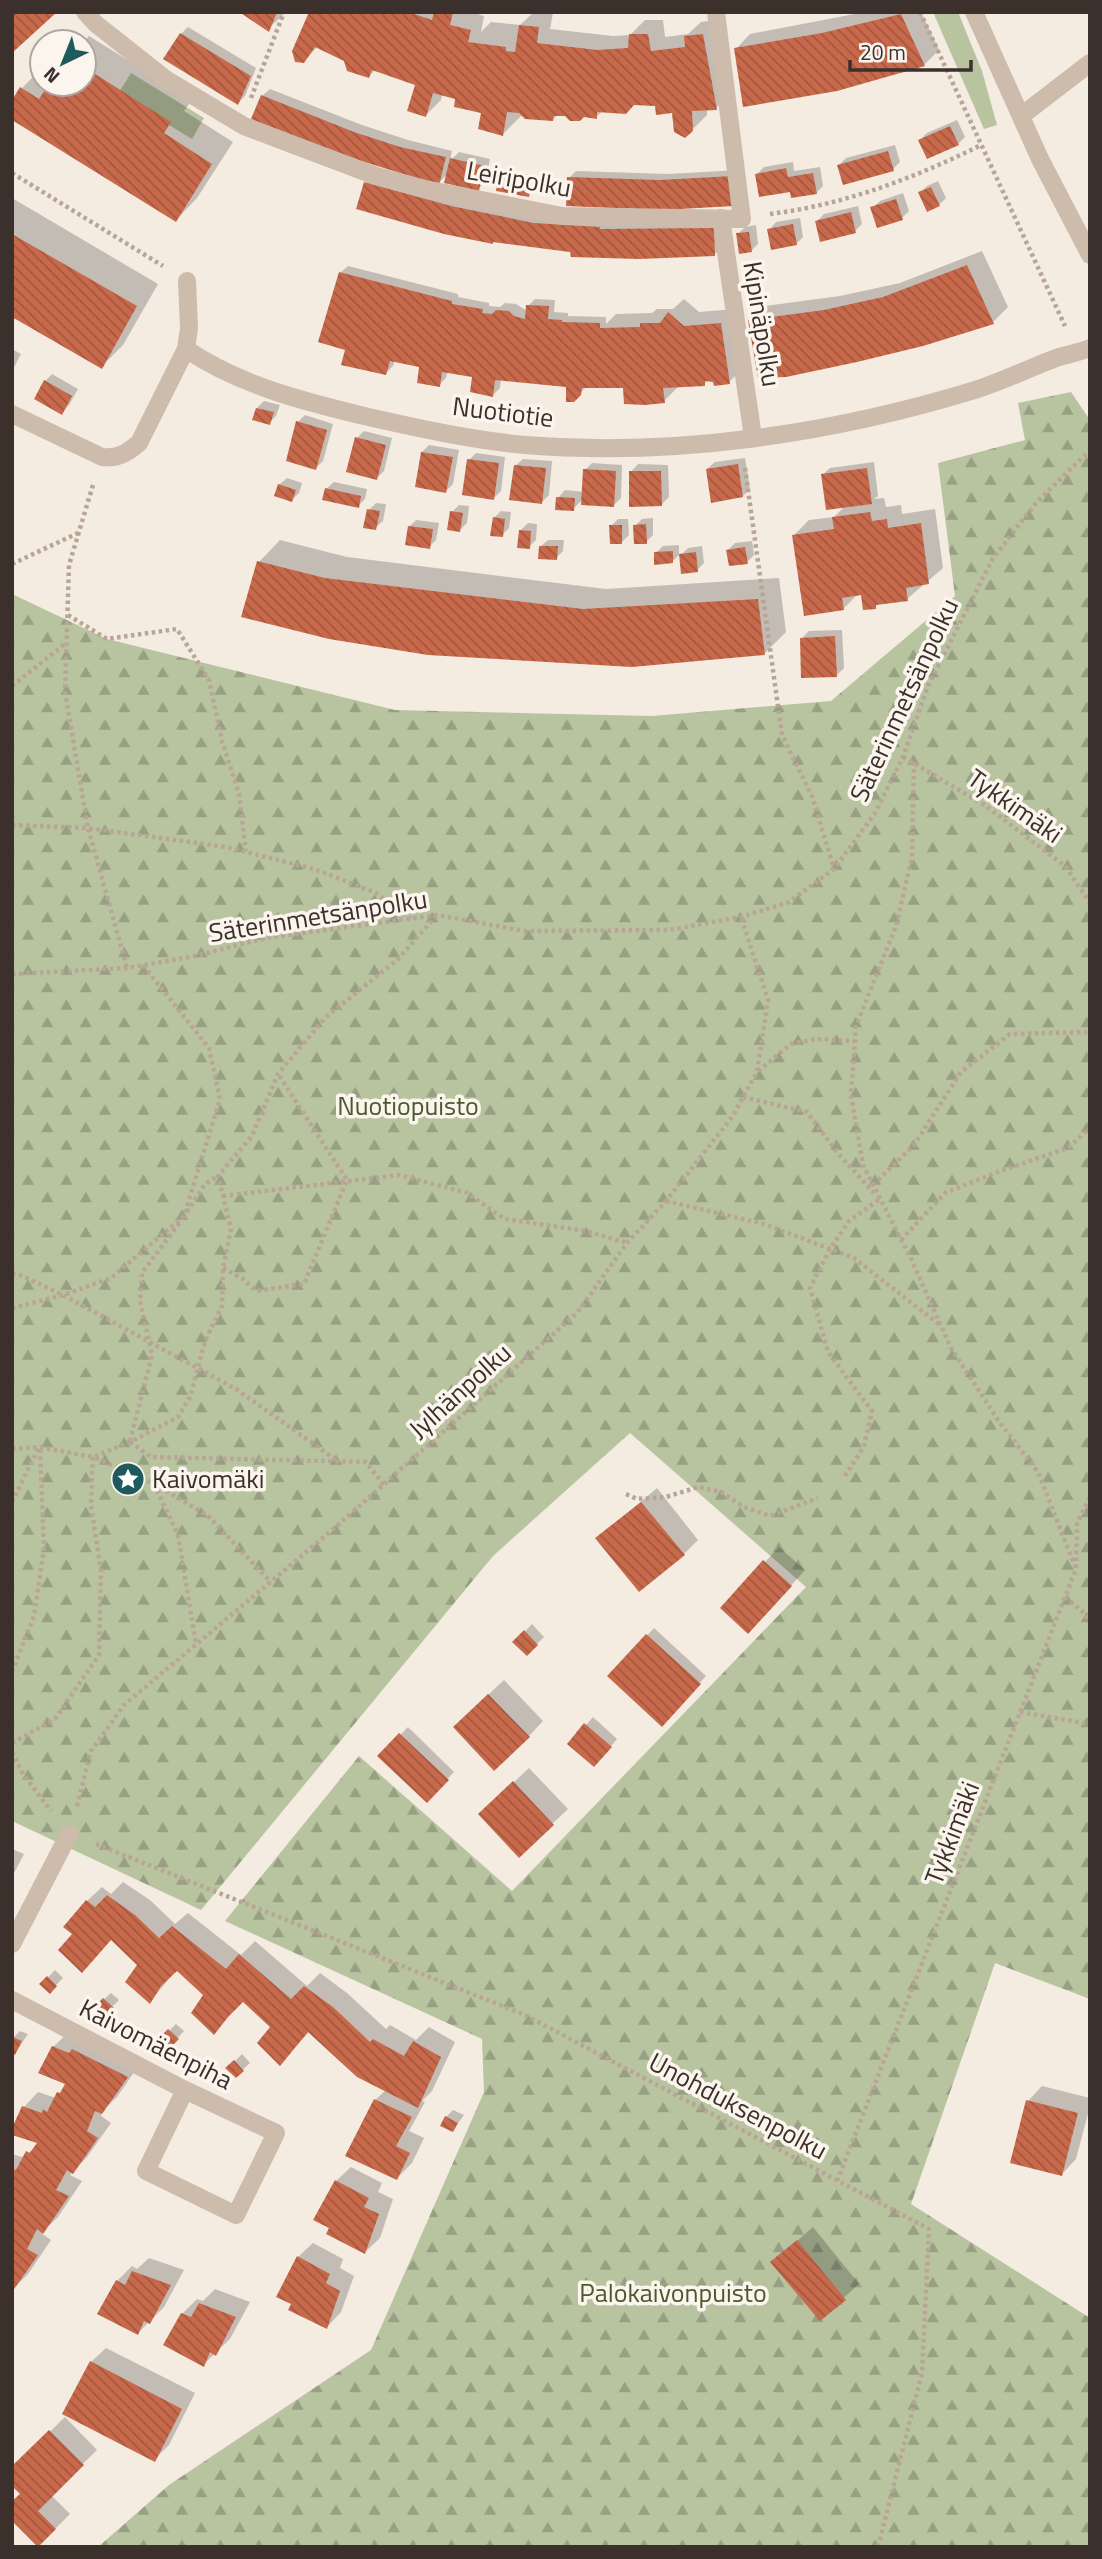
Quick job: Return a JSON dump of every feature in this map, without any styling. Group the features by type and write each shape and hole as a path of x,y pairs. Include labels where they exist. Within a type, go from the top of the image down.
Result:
{"street":[{"name":"Leiripolku","path":"85,12 96,24 167,80 244,125 376,176 505,206 562,216 742,219"},
{"path":"716,12 742,219"},
{"path":"974,12 1040,159 1090,255"},
{"path":"1021,116 1090,63"},
{"name":"Kipinäpolku","path":"721,218 747,438"},
{"path":"12,414 102,457 113,458 139,443 186,349 189,328 187,281"},
{"name":"Nuotiotie","path":"186,349 208,364 242,381 346,412 415,428 525,445 630,448 817,430 871,419 978,389 1084,350"},
{"path":"12,1944 69,1833"},
{"name":"Kaivomäenpiha","path":"12,2000 185,2090 276,2133 236,2215 146,2171 185,2090"}],"path":[{"path":"244,125 248,107 284,12"},
{"path":"920,12 981,145 1084,350"},
{"path":"742,219 792,212 891,185 937,167 981,145"},
{"path":"12,173 187,281"},
{"path":"747,438 782,735 812,796 834,869"},
{"name":"Säterinmetsänpolku","path":"12,974 127,968 266,938 437,915 525,930 668,930 741,918 789,902 834,869 875,813 903,757 928,686 993,558 1037,502 1090,450"},
{"path":"102,457 69,565 65,692 88,828 127,968"},
{"path":"12,564 79,532"},
{"path":"67,615 107,639 177,629 208,680 222,741 239,794 246,851"},
{"path":"12,687 67,643"},
{"name":"Tykkimäki","path":"903,757 986,806 1066,867 1090,903"},
{"path":"914,762 912,857 896,926 856,1026 851,1095 863,1166 951,1348 991,1410 1038,1472 1076,1569"},
{"path":"12,825 88,828 246,851 314,869 376,893 411,919"},
{"path":"130,1442 152,1354 140,1301 142,1273 205,1184 218,1176 252,1136 278,1074 326,1017 397,960 437,915"},
{"name":"Jylhänpolku","path":"69,1833 91,1751 124,1706 384,1485 577,1313 627,1243 666,1201 733,1117 757,1072 768,1000 741,918"},
{"path":"12,1308 63,1295 111,1278 184,1216 220,1098 209,1048 143,965"},
{"path":"873,1185 914,1145 961,1072 1010,1034 1090,1032"},
{"path":"757,1072 791,1044 816,1039 855,1041"},
{"path":"278,1074 347,1180"},
{"path":"743,1097 807,1112 836,1151 880,1199"},
{"path":"901,1240 945,1194 1000,1171 1068,1148 1090,1128"},
{"path":"223,1196 400,1175 467,1193 505,1219 586,1231 627,1243"},
{"path":"93,1457 130,1442 178,1417 190,1397 205,1341 222,1306 223,1268 231,1229 218,1176"},
{"path":"223,1268 243,1279 256,1291 304,1284 347,1180"},
{"path":"845,1476 864,1446 872,1411 828,1352 810,1288 830,1249 849,1221 880,1199"},
{"path":"666,1201 764,1224 854,1258 941,1326"},
{"path":"12,1274 63,1295 236,1388 339,1462"},
{"path":"130,1442 151,1457 366,1462 384,1485"},
{"path":"12,1502 40,1447"},
{"path":"12,1672 34,1616 44,1549 40,1447"},
{"path":"12,1449 40,1447 93,1457 153,1483 208,1516 271,1582"},
{"path":"12,1743 55,1719 99,1656 101,1571 91,1505 93,1457"},
{"path":"153,1483 178,1535 196,1644"},
{"path":"626,1494 637,1499 666,1497 698,1488 721,1492 744,1507 770,1516 818,1498"},
{"name":"Tykkimäki","path":"837,2181 1076,1569 1077,1524 1090,1497"},
{"path":"1065,1597 1084,1613 1090,1623"},
{"path":"1020,1712 1090,1724"},
{"path":"12,1752 23,1774 69,1833"},
{"name":"Unohduksenpolku","path":"69,1833 525,2015 929,2229 922,2372 878,2547"}],"green space":[{"path":"933,12 958,12 982,71 997,125 984,129"},
{"path":"131,73 204,118 192,139 118,94"},
{"name":"Nuotiopuisto","path":"1071,392 1090,420 1090,1999 995,1963 911,2204 1090,2318 1090,2547 98,2547 169,2485 371,2350 484,2092 482,2039 225,1921 359,1756 512,1891 806,1587 630,1433 493,1556 201,1910 12,1821 12,594 107,639 395,710 652,716 831,701 955,596 938,463 1025,440 1018,403"}],"building":[{"path":"12,12 57,12 39,28 28,28 28,38 12,53"},
{"path":"239,12 277,12 269,32"},
{"path":"309,12 408,12 432,20 434,12 453,12 450,25 471,30 468,42 506,47 506,51 515,52 519,25 539,27 537,43 597,50 628,48 629,34 648,34 651,51 685,47 684,36 703,34 717,110 692,111 693,131 685,138 674,132 672,113 656,115 655,106 634,105 626,114 597,112 597,119 584,117 580,121 570,121 565,116 554,116 553,121 525,119 519,113 507,112 503,136 478,129 481,113 454,107 455,99 433,93 426,117 407,111 415,85 372,70 369,78 347,71 344,61 315,47 304,63 295,62 292,51"},
{"path":"901,14 925,66 837,91 743,107 734,48 822,33"},
{"path":"180,33 251,76 238,105 163,59"},
{"path":"98,76 171,122 164,133 212,164 176,222 12,120 12,100 20,87 28,92 28,98 98,98"},
{"path":"261,95 354,132 400,147 446,157 439,185 345,156 251,119"},
{"path":"950,126 959,145 927,159 918,140"},
{"path":"888,151 894,171 843,185 837,165"},
{"path":"450,158 484,166 479,191 444,183"},
{"path":"786,168 788,177 813,173 817,194 791,198 790,192 759,197 755,174"},
{"path":"733,176 734,206 662,210 566,206 567,177 660,180"},
{"path":"498,177 532,182 529,197 496,191"},
{"path":"364,182 451,206 534,223 600,229 714,228 715,256 639,259 571,257 570,252 493,244 444,234 356,209"},
{"path":"931,187 940,206 927,212 918,192"},
{"path":"896,199 903,220 877,228 870,207"},
{"path":"851,212 856,233 820,242 815,221"},
{"path":"793,224 797,245 771,250 767,229"},
{"path":"749,232 752,252 739,254 736,233"},
{"path":"12,234 137,306 102,369 12,317"},
{"path":"967,265 994,324 923,346 857,362 786,377 758,378 748,320 824,310 883,297"},
{"path":"339,272 452,301 452,304 483,309 482,313 509,311 514,316 525,319 526,305 549,306 548,319 600,323 600,328 640,327 640,323 660,323 668,312 684,326 721,323 730,384 714,386 713,382 705,381 705,386 663,388 665,403 645,405 624,404 623,388 582,388 581,395 574,402 566,402 566,387 495,380 493,397 470,392 472,377 442,372 440,387 417,383 419,367 390,361 386,375 341,365 345,350 318,342"},
{"path":"44,380 72,396 62,415 34,399"},
{"path":"256,408 274,412 270,425 252,420"},
{"path":"296,421 327,430 316,470 286,461"},
{"path":"355,437 386,445 377,480 346,472"},
{"path":"421,452 453,457 446,493 415,487"},
{"path":"467,459 499,463 494,500 462,495"},
{"path":"738,464 743,497 711,503 706,469"},
{"path":"514,465 546,468 542,504 509,500"},
{"path":"867,468 872,504 826,510 821,474"},
{"path":"583,469 616,471 614,507 581,505"},
{"path":"629,471 661,471 662,506 629,507"},
{"path":"278,484 296,490 292,502 274,496"},
{"path":"325,488 361,496 359,508 322,500"},
{"path":"556,497 575,498 574,511 555,510"},
{"path":"367,509 380,511 376,530 363,528"},
{"path":"450,511 463,513 460,532 447,530"},
{"path":"870,512 872,521 887,519 888,528 921,523 929,584 906,588 908,601 876,605 876,609 863,610 861,595 842,598 844,610 804,616 792,535 834,529 832,517"},
{"path":"493,517 505,519 503,537 490,536"},
{"path":"646,524 647,544 634,544 633,525"},
{"path":"609,525 622,525 622,544 610,544"},
{"path":"408,526 433,529 430,549 405,545"},
{"path":"519,530 531,531 530,549 517,548"},
{"path":"539,546 558,546 557,560 538,559"},
{"path":"745,547 748,564 729,566 726,550"},
{"path":"673,551 673,563 654,565 654,552"},
{"path":"696,552 698,572 681,574 679,554"},
{"path":"257,561 325,578 583,609 758,599 765,655 632,667 428,655 329,639 241,617"},
{"path":"835,636 837,677 801,678 800,638"},
{"path":"641,1502 685,1555 639,1592 595,1538"},
{"path":"763,1560 792,1586 748,1634 720,1608"},
{"path":"524,1630 538,1645 527,1656 512,1642"},
{"path":"646,1634 701,1684 662,1727 607,1676"},
{"path":"488,1694 530,1737 494,1771 453,1727"},
{"path":"584,1723 612,1747 594,1767 567,1744"},
{"path":"399,1733 449,1780 427,1803 377,1756"},
{"path":"513,1781 554,1825 519,1858 478,1814"},
{"path":"107,1895 135,1915 159,1938 172,1926 226,1969 239,1954 291,1999 304,1986 333,2007 370,2042 373,2039 404,2056 413,2041 441,2057 418,2108 357,2077 308,2032 280,2066 257,2043 270,2027 243,2002 214,2035 191,2013 203,1995 177,1971 161,1986 150,2004 125,1982 137,1965 111,1940 82,1973 58,1950 72,1934 63,1927 86,1900 95,1907"},
{"path":"47,1976 57,1986 50,1994 39,1984"},
{"path":"103,1998 114,2008 105,2017 95,2006"},
{"path":"168,2029 179,2039 171,2047 160,2037"},
{"path":"12,2037 22,2041 15,2055 12,2053"},
{"path":"52,2046 69,2053 72,2049 128,2077 102,2114 95,2111 87,2131 98,2138 73,2174 67,2170 56,2190 69,2196 43,2234 37,2229 27,2249 38,2255 12,2292 12,2169 16,2170 26,2151 30,2153 37,2143 12,2135 12,2128 22,2106 42,2113 43,2109 47,2112 57,2092 60,2093 65,2084 38,2073"},
{"path":"234,2060 244,2071 236,2078 225,2068"},
{"path":"374,2099 412,2117 396,2146 410,2153 397,2180 345,2156"},
{"path":"1026,2100 1078,2113 1062,2176 1010,2163"},
{"path":"445,2116 458,2123 453,2132 440,2126"},
{"path":"335,2180 369,2198 364,2207 379,2214 365,2254 326,2234 329,2228 313,2220"},
{"path":"797,2240 846,2300 820,2321 770,2262"},
{"path":"297,2256 330,2274 326,2283 340,2291 327,2329 288,2310 291,2304 276,2297"},
{"path":"132,2271 171,2285 150,2324 144,2321 138,2335 97,2314 116,2280 125,2285"},
{"path":"199,2303 236,2317 216,2356 210,2352 204,2367 163,2345 181,2313 191,2317"},
{"path":"90,2361 182,2409 155,2462 62,2414"},
{"path":"49,2430 84,2465 38,2511 56,2529 38,2547 12,2521 12,2501 20,2494 12,2486 12,2466"}],"place":[{"name":"Kaivomäki","path":"128,1479"}],"park label":[{"name":"Palokaivonpuisto","path":"673,2293"}]}
